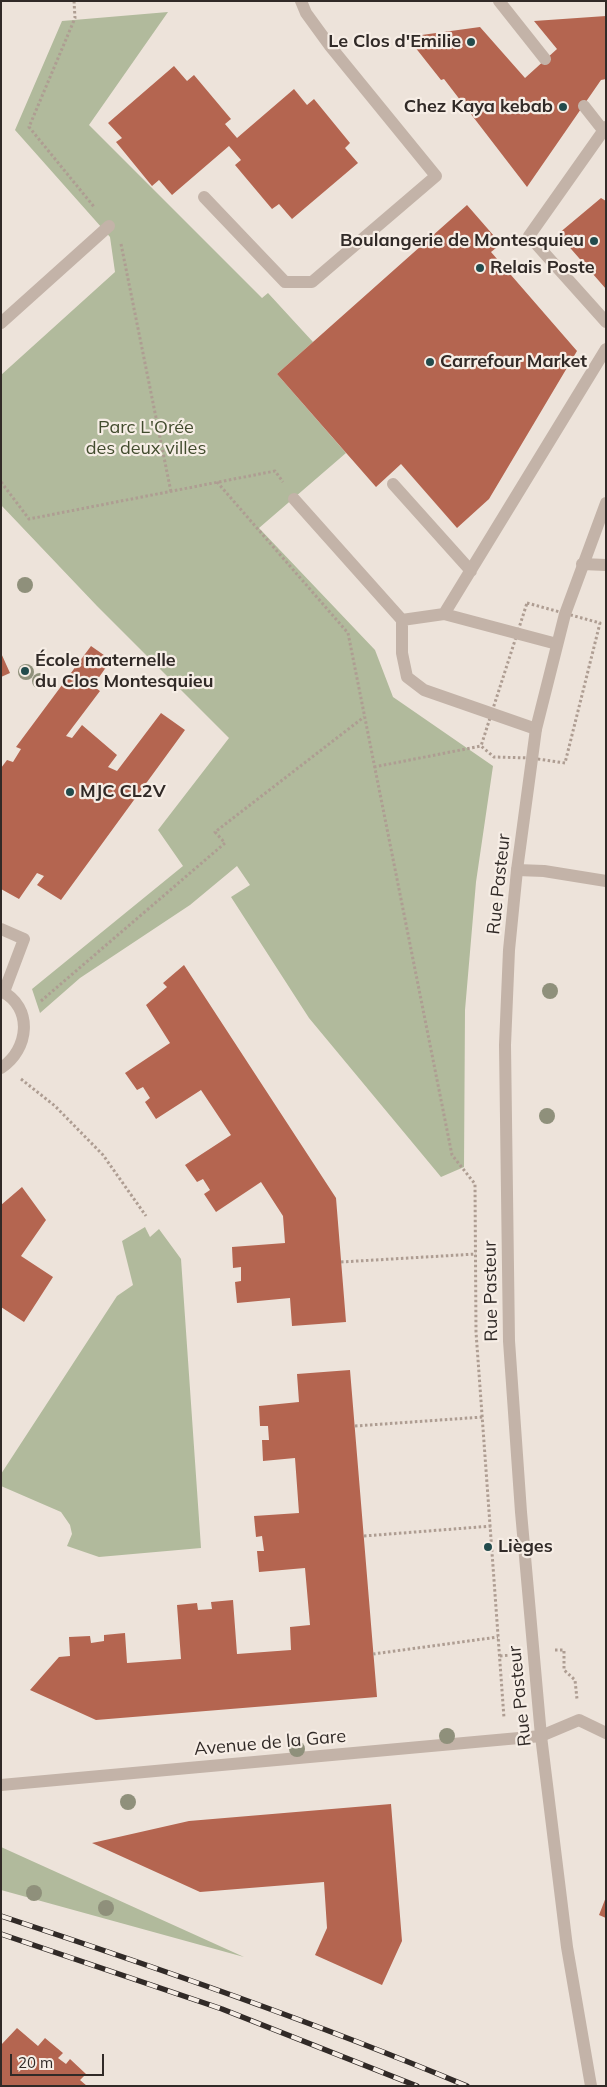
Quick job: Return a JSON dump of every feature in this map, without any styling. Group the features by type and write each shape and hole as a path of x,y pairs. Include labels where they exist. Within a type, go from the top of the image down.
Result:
{"street":[{"path":"204,197 285,282 312,282 436,176 330,46 306,12 302,1"},
{"path":"499,1 546,59"},
{"path":"584,106 604,128 529,236 606,322"},
{"path":"1,323 109,226"},
{"path":"444,614 606,349"},
{"path":"393,484 471,571"},
{"path":"294,499 402,620 402,653 407,677 424,690 536,729"},
{"name":"Rue Pasteur","path":"591,2086 567,1947 541,1736 521,1512 508,1341 505,1045 509,950 517,870 536,729 557,644 582,564 606,503"},
{"path":"582,564 606,566"},
{"path":"402,620 444,614 557,644"},
{"path":"517,870 544,871 606,881"},
{"path":"1,929 24,939 2,991 12,999 23,1017 25,1032 22,1046 13,1059 3,1067"},
{"name":"Avenue de la Gare","path":"1,1785 541,1736 579,1720 606,1733"}],"path":[{"path":"74,1 75,18 29,127 109,226 123,248 170,492"},
{"path":"1,482 30,519 275,471 294,499"},
{"path":"217,482 348,633 452,1155 475,1184 476,1332 492,1526 505,1739"},
{"path":"23,1017 225,843 215,832 364,718"},
{"path":"374,767 481,746"},
{"path":"3,1067 54,1106 103,1156 146,1216"},
{"path":"342,1262 476,1254"},
{"path":"355,1426 483,1417"},
{"path":"364,1536 492,1526"},
{"path":"373,1654 498,1636"}],"green space":[{"name":"Parc L'Orée des deux villes","path":"168,12 89,125 262,298 268,293 313,342 277,374 346,453 259,528 375,650 393,697 493,766 476,882 465,1010 464,1167 441,1177 309,1018 231,897 250,885 237,866 190,905 80,978 40,1013 32,989 183,866 158,830 229,738 97,606 1,505 1,375 115,272 110,237 15,130 62,21"},
{"path":"145,1227 150,1237 159,1229 181,1259 201,1548 99,1557 67,1546 72,1534 70,1525 61,1512 1,1486 1,1474 117,1296 133,1285 122,1241"},
{"path":"1,1847 244,1957 1,1890"}],"building":[{"path":"606,16 606,79 601,80 527,187 444,79 441,80 407,37 480,27 525,78 557,49 534,21"},
{"path":"174,66 187,81 194,75 231,119 225,124 237,138 294,89 307,105 314,99 350,143 345,148 358,163 292,219 279,204 272,209 235,165 241,160 229,146 172,195 159,180 152,186 116,142 122,138 108,123"},
{"path":"601,198 606,201 606,289 558,234"},
{"name":"Carrefour Market","path":"467,205 501,244 491,252 577,351 489,499 457,528 401,464 376,487 277,374"},
{"name":"MJC CL2V","path":"91,646 111,660 93,686 100,691 66,736 72,738 82,725 117,755 108,767 117,771 161,713 185,730 61,900 37,885 44,876 37,873 19,899 1,889 1,768 7,760 13,762 21,749 16,747"},
{"path":"1,653 10,673 1,677"},
{"path":"184,965 336,1198 346,1322 292,1326 290,1298 237,1303 235,1282 241,1281 241,1267 233,1268 232,1247 285,1243 283,1216 261,1182 216,1212 204,1194 210,1190 203,1179 197,1182 185,1165 231,1135 201,1090 156,1119 145,1102 150,1098 143,1087 137,1090 125,1073 170,1043 146,1005 167,987 163,983"},
{"path":"22,1187 46,1220 21,1256 53,1277 24,1322 1,1307 1,1205"},
{"path":"350,1370 377,1697 96,1720 30,1690 59,1657 70,1656 69,1637 90,1636 91,1643 104,1641 104,1635 125,1633 127,1663 181,1659 177,1605 197,1603 198,1610 212,1609 211,1602 233,1600 237,1654 291,1650 290,1627 310,1625 305,1568 259,1572 257,1551 264,1551 262,1536 256,1537 254,1516 299,1513 295,1458 263,1461 262,1440 269,1440 268,1426 260,1426 259,1406 299,1402 297,1374"},
{"path":"391,1804 402,1941 382,1985 315,1955 327,1928 324,1882 200,1892 92,1843 189,1821"},
{"path":"606,1897 606,1918 599,1915"},
{"path":"17,2028 38,2046 45,2038 63,2053 58,2058 66,2064 70,2059 86,2074 80,2080 87,2086 1,2086 1,2045"}],"railway":[{"path":"1,1916 235,1996 467,2086"},
{"path":"1,1934 222,2009 417,2086"}],"place":[{"name":"Le Clos d'Emilie","path":"471,42"},
{"name":"Chez Kaya kebab","path":"563,107"},
{"name":"Boulangerie de Montesquieu","path":"594,241"},
{"name":"Relais Poste","path":"480,268"},
{"name":"Carrefour Market","path":"430,362"},
{"name":"École maternelle du Clos Montesquieu","path":"25,671"},
{"name":"MJC CL2V","path":"70,792"},
{"name":"Lièges","path":"488,1547"}]}
